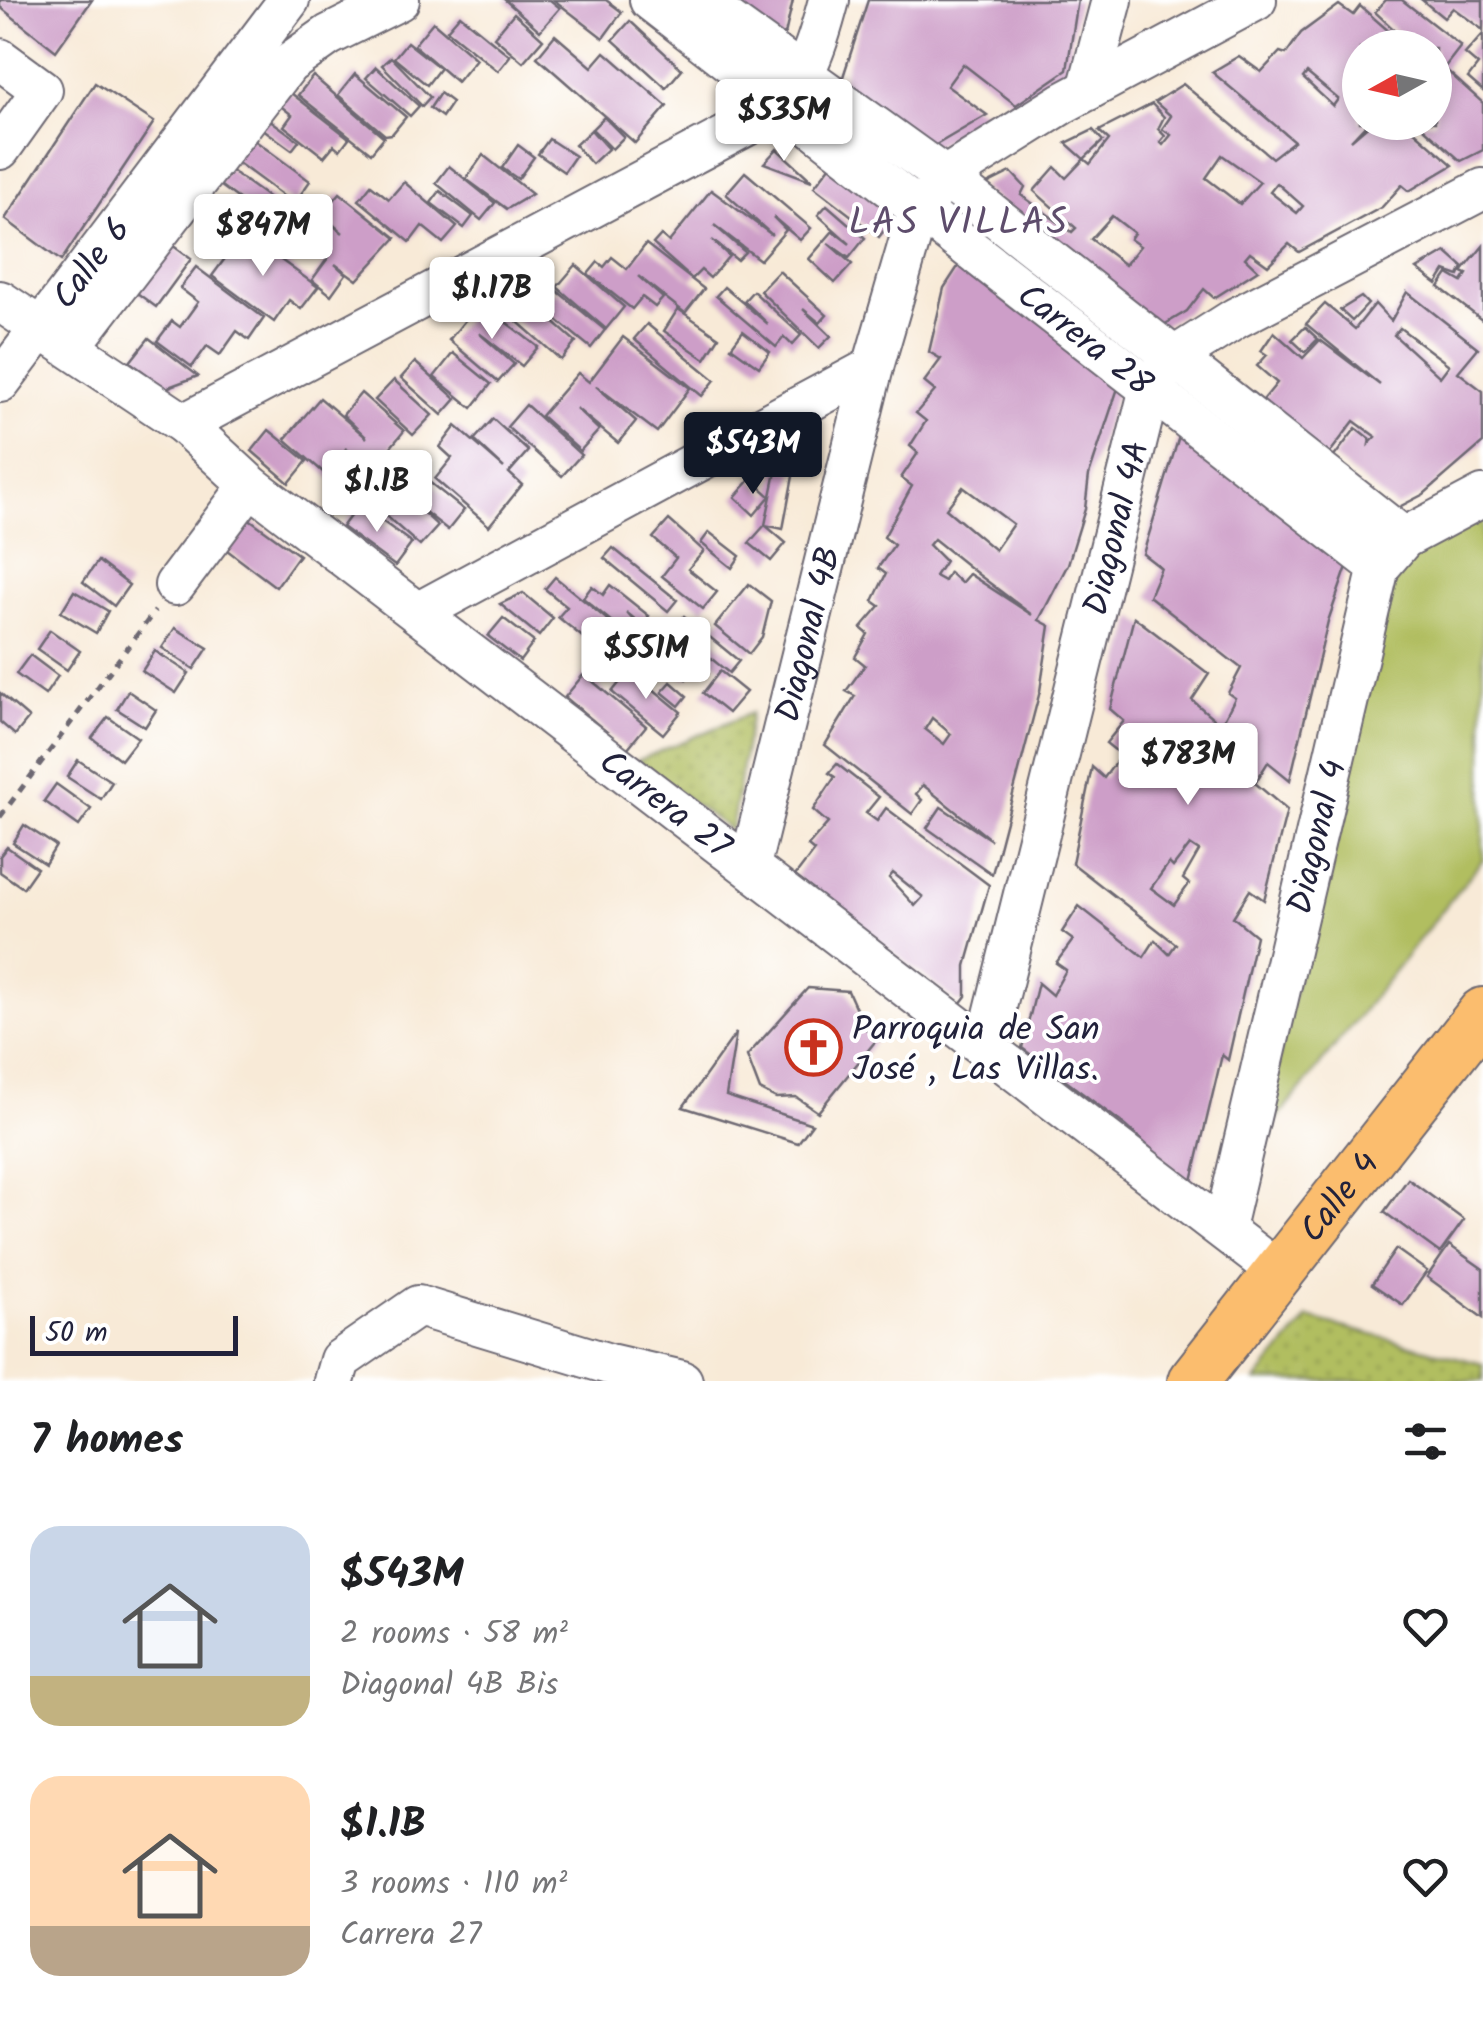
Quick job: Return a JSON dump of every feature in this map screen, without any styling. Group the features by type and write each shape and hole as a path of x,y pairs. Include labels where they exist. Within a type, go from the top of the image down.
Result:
{"main road":[{"name":"Calle 4","path":"1193,1381 1483,1013"}],"street":[{"name":"Calle 6","path":"0,382 54,339 289,0"},
{"path":"54,339 288,64 336,0"},
{"path":"288,64 328,35 400,0"},
{"name":"Carrera 28","path":"650,0 793,90 945,177 1162,373 1391,552"},
{"name":"Carrera 28","path":"700,0 918,212 1162,373"},
{"path":"184,424 793,90 816,49 828,0"},
{"path":"1088,90 1112,0"},
{"name":"Diagonal 4B","path":"750,865 873,367 918,212 945,177 1088,90 1256,0"},
{"path":"0,60 42,90 0,149"},
{"path":"1162,373 1236,318 1483,189"},
{"name":"Carrera 27","path":"0,301 184,424 250,484 1281,1274"},
{"path":"419,612 873,367"},
{"name":"Diagonal 4A","path":"986,1047 1162,373"},
{"path":"175,585 250,484"},
{"path":"1391,552 1483,496"},
{"name":"Diagonal 4","path":"1224,1228 1391,552"},
{"path":"334,1381 340,1360 418,1306 609,1364 682,1381"}],"path":[{"path":"0,817 175,585"}],"green space":[{"path":"1483,512 1483,859 1258,1143 1390,588 1423,544"},
{"path":"751,713 731,831 636,761"},
{"path":"1308,1318 1483,1364 1483,1381 1256,1381"}],"building":[{"path":"0,0 92,0 56,51 0,7"},
{"path":"505,0 550,0 560,8 540,31"},
{"path":"554,0 606,0 622,12 603,38"},
{"path":"730,0 793,0 783,43"},
{"path":"868,0 1078,0 1067,70 1016,105 963,64 947,86 987,115 929,149 841,83"},
{"path":"1386,0 1402,0 1440,30 1394,30 1375,12"},
{"path":"1422,0 1483,0 1483,30 1453,8 1444,18"},
{"path":"1339,5 1353,15 1360,6 1388,30 1342,30 1342,140 1425,140 1453,165 1409,191 1402,185 1382,207 1299,252 1289,244 1268,265 1250,252 1245,258 1258,270 1214,298 1204,289 1187,311 1157,329 981,187 1011,172 1025,187 1021,195 1072,232 1076,228 1034,191 1055,167 1066,178 1084,159 1090,164 1109,140 1099,131 1152,104 1164,117 1158,129 1165,136 1160,142 1163,145 1171,135 1162,129 1171,116 1155,102 1183,84 1272,158 1294,141 1212,72 1239,56 1261,72 1280,52 1286,54 1301,33","holes":["1307,73 1338,99 1333,106 1303,78","1222,155 1260,182 1240,204 1206,178","1277,183 1303,206 1297,213 1270,192","1112,216 1134,233 1130,239 1140,246 1125,265 1091,239"]},
{"path":"514,13 543,39 523,62 494,37"},
{"path":"460,15 510,56 498,71 447,30"},
{"path":"630,21 682,69 666,88 613,40"},
{"path":"433,22 476,59 457,82 414,45"},
{"path":"1483,34 1483,91 1468,78 1478,65 1465,54"},
{"path":"555,35 592,67 605,52 667,106 635,143 537,57"},
{"path":"1452,39 1461,46 1452,58"},
{"path":"407,42 440,68 427,85 394,58"},
{"path":"391,57 430,97 422,106 382,65"},
{"path":"376,67 419,106 410,116 366,78"},
{"path":"355,74 406,117 392,134 385,135 338,95"},
{"path":"1452,75 1483,103 1483,150 1461,161 1437,140 1452,140"},
{"path":"313,76 384,137 371,153 298,95"},
{"path":"95,83 154,122 61,261 5,219"},
{"path":"287,90 349,138 340,150 334,145 324,157 284,126 292,115 277,103"},
{"path":"440,93 452,102 442,117 430,108"},
{"path":"266,117 299,141 292,150 259,126"},
{"path":"604,117 624,137 612,149 592,129"},
{"path":"591,130 608,149 592,164 575,145"},
{"path":"1093,130 1103,141 1084,159 1066,143"},
{"path":"246,134 310,181 294,204 230,157"},
{"path":"549,139 575,156 564,172 538,154"},
{"path":"518,145 534,157 518,179 502,168"},
{"path":"777,149 812,181 764,163"},
{"path":"483,155 532,194 507,209 466,179"},
{"path":"831,165 896,215 879,237 814,187"},
{"path":"449,166 495,203 481,220 436,183"},
{"path":"227,168 273,201 262,216 217,183"},
{"path":"745,172 811,228 800,240 773,217 786,230 760,260 714,225 745,252 737,260 712,240 729,256 710,278 701,270 692,279 653,244 661,235 669,242 711,190 772,235 726,194"},
{"path":"404,182 457,227 443,243 422,226 410,242 359,200 371,185 389,199"},
{"path":"440,191 473,216 464,228 431,203"},
{"path":"340,193 396,238 357,280 335,264 346,274 331,295 312,280 328,258 302,238 319,215 343,233 322,215"},
{"path":"827,205 865,238 849,258 828,243 852,264 835,283 809,259 833,231 850,244 818,215"},
{"path":"244,233 318,287 301,309 289,300 274,322 212,276"},
{"path":"646,244 704,289 685,313 638,276 663,298 655,307 642,297 632,309 588,274 598,262 604,267 612,257 627,269"},
{"path":"172,245 191,259 156,307 137,293"},
{"path":"1483,246 1483,321 1439,287 1448,274 1462,282 1467,274 1462,272"},
{"path":"1446,252 1463,267 1459,276 1445,271 1437,284 1417,269"},
{"path":"963,259 1120,382 1089,475 1085,509 1068,564 1039,620 1050,626 1040,691 992,874 927,828 941,807 991,840 923,785 916,794 922,800 912,814 825,745 855,696 846,691 865,665 855,657 868,634 861,628 880,606 873,601 886,574 878,568 894,545 884,537 912,486 901,478 918,453 910,446 926,421 916,413 935,391 924,382 941,359 929,352 944,288","holes":["963,487 1013,524 995,550 946,509","934,539 1032,615 969,574 961,583 949,572 944,581 935,576 945,561 929,545","932,718 951,734 944,744 925,729"]},
{"path":"576,265 624,307 606,329 557,287"},
{"path":"196,267 264,318 249,340 237,331 220,355 207,346 192,367 157,341 172,321 180,327 198,302 180,288"},
{"path":"779,271 827,315 820,323 803,309 831,336 819,348 760,291"},
{"path":"724,287 768,324 744,301 753,291 801,335 792,345 784,337 776,347 716,296"},
{"path":"556,290 605,330 591,348 542,308"},
{"path":"518,291 576,342 561,360 503,309"},
{"path":"1407,292 1478,348 1458,372 1483,391 1483,443 1424,494 1397,508 1333,458 1356,428 1370,439 1369,444 1376,437 1354,421 1325,459 1259,405 1277,383 1257,366 1267,355 1261,351 1274,332 1303,358 1320,340 1380,385 1306,324 1325,304 1355,329 1375,304 1391,321","holes":["1400,328 1449,365 1440,377 1394,335"]},
{"path":"1361,297 1368,304 1352,321 1340,310"},
{"path":"480,302 538,347 522,366 479,333 514,364 498,382 449,340"},
{"path":"678,309 719,337 705,359 664,331"},
{"path":"647,324 715,380 702,396 634,339"},
{"path":"1305,327 1318,339 1305,352 1292,340"},
{"path":"743,331 770,352 759,367 731,347"},
{"path":"623,337 690,388 657,432 596,386 636,421 618,443 576,408 599,430 580,451 541,416 578,373 589,382"},
{"path":"149,338 198,376 166,388 130,362"},
{"path":"453,353 491,384 472,408 434,377"},
{"path":"415,362 456,399 442,415 401,378"},
{"path":"394,380 432,415 413,435 375,400"},
{"path":"361,393 404,431 386,453 394,460 380,477 345,448 367,469 346,492 285,439 320,398 367,438 343,415"},
{"path":"526,405 581,455 562,476 507,427"},
{"path":"493,419 528,451 509,473 522,485 489,526 435,479 452,458 440,447 456,426 504,468 474,440"},
{"path":"269,430 307,461 289,483 252,451"},
{"path":"1180,433 1349,561 1328,621 1290,780 1268,762 1255,783 1287,810 1264,900 1250,890 1233,917 1256,936 1228,1060 1222,1055 1191,1185 1126,1126 1022,1048 1038,983 1052,995 1066,970 1056,963 1073,940 1062,932 1079,906 1144,957 1155,940 1169,954 1176,944 1072,863 1092,767 1104,778 1121,755 1106,743 1124,721 1110,709 1134,617 1209,674 1192,700 1221,725 1235,698 1228,693 1241,668 1149,596 1161,568 1143,554","holes":["1190,845 1199,851 1183,879 1189,884 1174,905 1151,888 1169,863 1173,867"]},
{"path":"408,465 464,510 448,530 406,497 438,526 420,546 375,506"},
{"path":"777,467 794,471 783,529 765,525"},
{"path":"751,479 770,496 754,515 735,497"},
{"path":"359,504 412,543 395,566 342,527"},
{"path":"241,513 299,555 276,587 219,544"},
{"path":"669,520 704,551 688,569 717,592 703,609 662,576 676,558 653,538"},
{"path":"765,525 786,543 771,561 749,543"},
{"path":"709,532 740,556 732,568 701,543"},
{"path":"613,548 677,600 668,611 604,558"},
{"path":"98,561 129,585 114,606 83,582"},
{"path":"555,577 626,635 607,657 558,617 567,607 545,589"},
{"path":"749,584 771,601 762,637 749,654 715,626"},
{"path":"610,585 649,616 642,625 626,612 633,620 624,632 583,598 592,586 603,595"},
{"path":"74,591 108,611 96,633 61,612"},
{"path":"523,593 553,618 539,636 500,604"},
{"path":"684,616 739,661 729,673 674,628"},
{"path":"503,618 534,642 520,661 488,636"},
{"path":"175,628 208,648 194,669 162,648"},
{"path":"50,630 80,651 67,670 37,649"},
{"path":"658,636 696,666 686,679 647,649"},
{"path":"155,651 189,673 176,693 142,671"},
{"path":"30,655 58,676 45,695 16,674"},
{"path":"630,670 681,712 663,734 612,692"},
{"path":"720,671 746,692 728,713 703,693"},
{"path":"584,674 646,726 627,749 565,697"},
{"path":"671,682 687,696 679,706 662,692"},
{"path":"128,691 156,710 145,727 117,709"},
{"path":"0,693 29,718 15,735 0,722"},
{"path":"108,717 138,738 121,760 92,738"},
{"path":"78,760 112,782 101,799 67,777"},
{"path":"837,764 879,797 866,813 877,821 886,808 989,885 966,966 966,996 960,1004 795,876 814,851 808,846 828,823 813,810 835,777 829,773","holes":["893,873 923,897 915,906 889,878"]},
{"path":"56,784 91,809 79,826 44,801"},
{"path":"24,825 56,846 45,864 13,843"},
{"path":"7,847 37,868 23,888 0,872 0,856"},
{"path":"808,988 848,991 865,1029 882,1033 818,1112 796,1097 776,1098 760,1090 747,1056"},
{"path":"736,1033 726,1096 812,1124 798,1143 683,1107"},
{"path":"1408,1179 1464,1220 1440,1253 1384,1212"},
{"path":"1449,1245 1483,1269 1483,1318 1427,1277"},
{"path":"1396,1249 1427,1271 1403,1305 1372,1284"}],"place":[{"name":"Parroquia de San José , Las Villas.","path":"813,1048"}],"district":[{"name":"LAS VILLAS","path":"959,221"}]}
